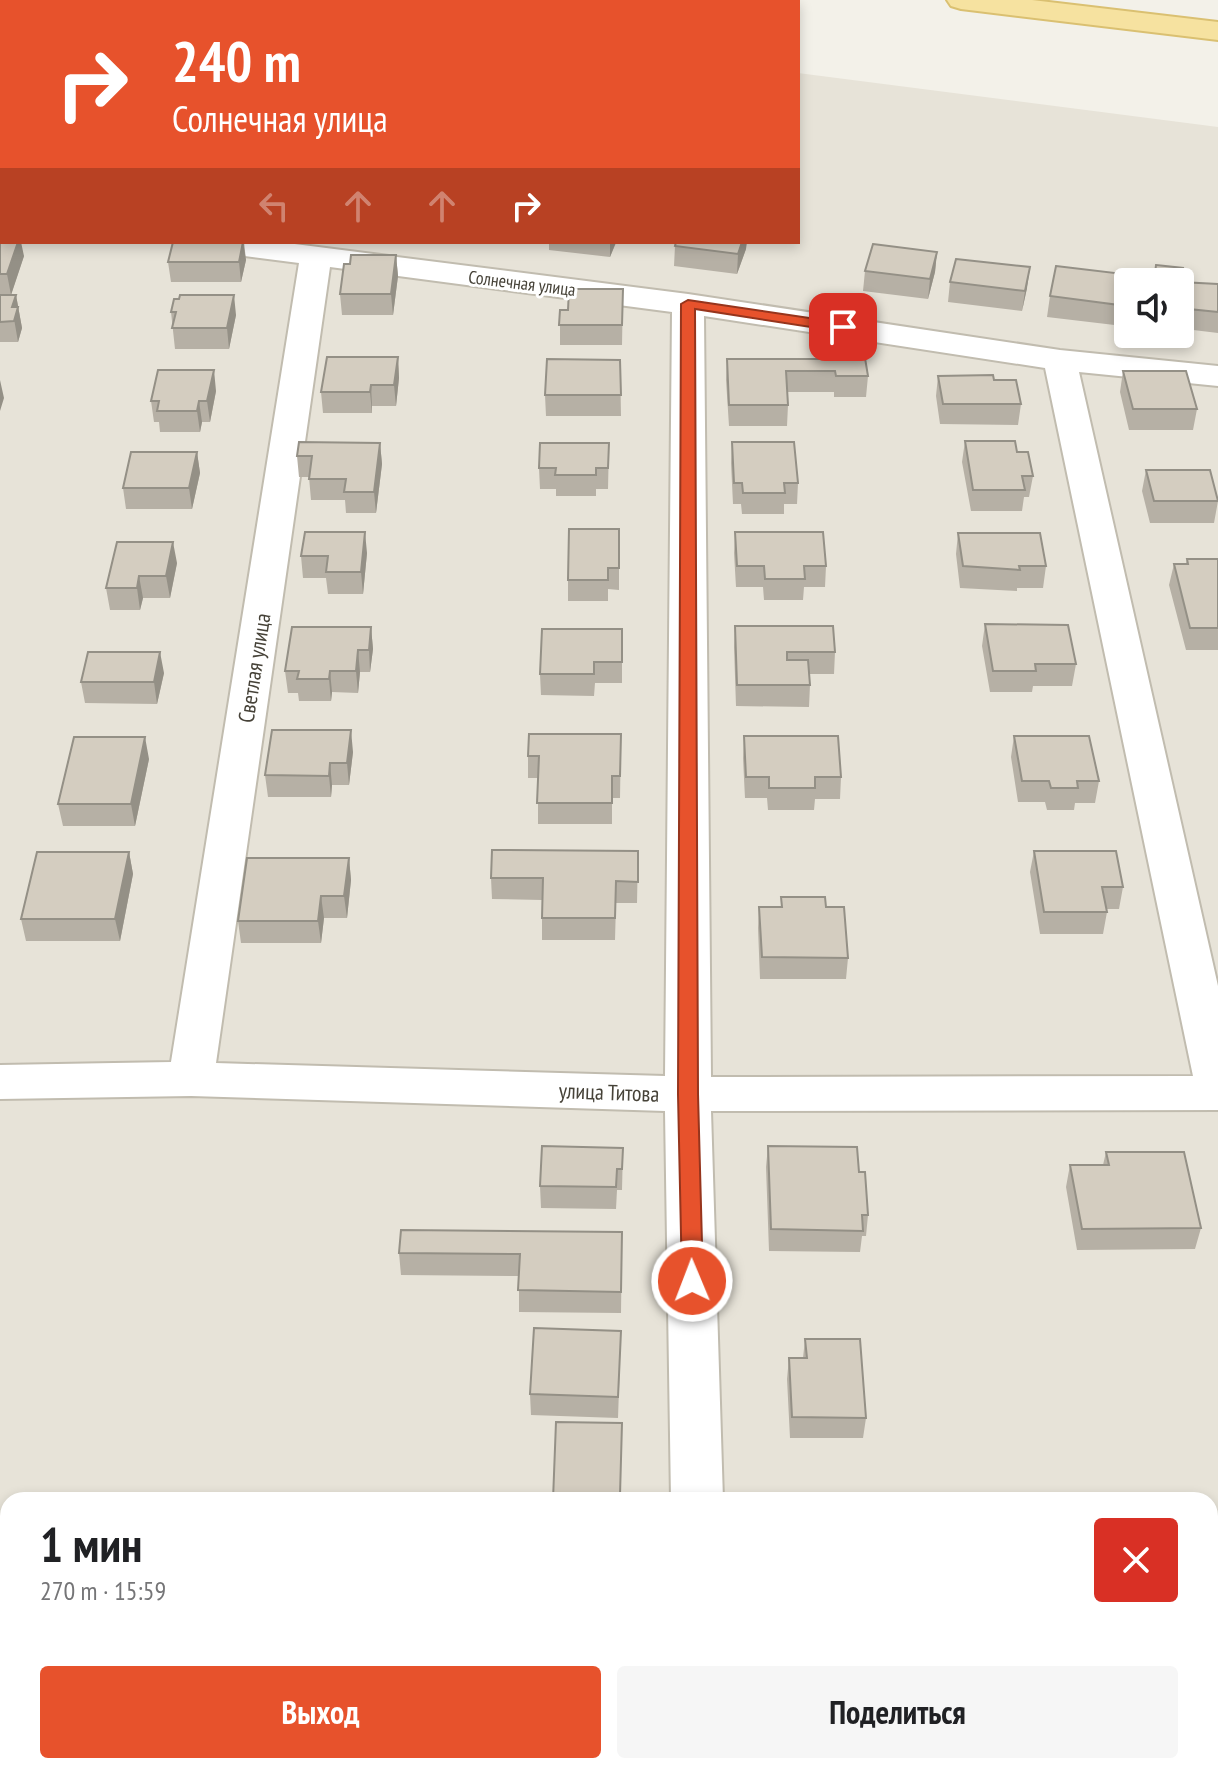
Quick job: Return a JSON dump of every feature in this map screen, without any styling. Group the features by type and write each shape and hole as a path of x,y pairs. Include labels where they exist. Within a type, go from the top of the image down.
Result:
{"main road":[{"path":"976,1 1218,31"}],"street":[{"name":"Солнечная улица","path":"221,244 688,304 1060,360 1218,376"},
{"name":"Светлая улица","path":"191,1079 316,257"},
{"path":"688,304 688,1094 697,1492"},
{"path":"1060,360 1218,1090"},
{"name":"улица Титова","path":"0,1082 191,1079 688,1094 1218,1090"}],"shaded area":[{"path":"800,73 1218,127 1218,1492 0,1492 0,244 800,244"}],"building":[{"path":"0,244 17,244 7,274 0,274"},
{"path":"172,244 243,244 239,262 168,262"},
{"path":"676,244 741,244 738,254"},
{"path":"873,244 937,252 930,279 865,271"},
{"path":"351,255 396,255 391,294 340,294 344,264 350,264"},
{"path":"956,259 1030,267 1025,291 950,282"},
{"path":"1156,265 1183,268 1156,268"},
{"path":"1056,266 1114,273 1114,304 1050,296"},
{"path":"1194,283 1218,284 1218,312 1194,310"},
{"path":"569,289 623,289 622,325 559,325 560,310 568,310"},
{"path":"0,295 16,295 12,307 18,307 14,321 0,322"},
{"path":"180,295 234,295 227,328 172,328 176,312 171,312 174,299 179,299"},
{"path":"821,351 864,352 868,376 836,376 835,371 786,371 788,405 729,405 727,359 822,359"},
{"path":"327,357 398,357 394,385 371,385 370,392 321,392"},
{"path":"547,359 620,360 621,395 545,395"},
{"path":"158,370 214,370 207,401 199,401 197,411 157,411 159,401 151,401"},
{"path":"1123,371 1186,371 1197,409 1133,409"},
{"path":"993,375 994,380 1016,380 1021,404 943,404 938,376"},
{"path":"965,441 1015,441 1017,452 1028,452 1033,476 1022,476 1025,490 973,490"},
{"path":"299,442 380,443 374,492 344,492 346,479 309,479 312,456 297,456"},
{"path":"732,442 794,442 798,483 784,483 785,493 743,493 742,483 734,483"},
{"path":"540,443 609,443 608,468 596,468 596,475 555,475 556,468 539,468"},
{"path":"131,452 197,452 189,488 123,488"},
{"path":"1146,470 1210,470 1218,501 1154,501"},
{"path":"569,529 619,529 619,568 608,568 608,580 568,580"},
{"path":"305,532 365,532 361,572 326,572 328,556 301,556"},
{"path":"735,532 823,532 826,566 804,566 805,579 765,579 764,566 737,566"},
{"path":"958,533 1040,533 1046,566 1019,566 1020,570 963,566"},
{"path":"117,542 173,542 166,576 139,576 137,588 106,588"},
{"path":"1187,559 1218,559 1218,628 1190,628 1174,564 1188,564"},
{"path":"985,624 1068,625 1076,664 1035,664 1036,671 993,671"},
{"path":"735,626 833,626 835,652 787,652 787,660 808,660 810,685 737,685"},
{"path":"292,627 371,627 369,650 358,650 356,671 330,671 329,679 297,679 299,671 285,671"},
{"path":"542,629 622,629 622,662 594,662 594,674 540,674"},
{"path":"88,652 160,652 154,682 81,682"},
{"path":"272,730 351,730 347,763 330,763 329,776 265,775"},
{"path":"529,734 621,734 620,776 612,776 612,803 537,803 539,756 528,756"},
{"path":"744,736 838,736 841,777 815,777 815,788 769,788 769,777 746,777"},
{"path":"1014,736 1089,736 1099,781 1077,781 1078,788 1051,788 1049,781 1022,781"},
{"path":"74,737 145,737 131,804 58,804"},
{"path":"492,850 638,851 638,882 616,881 615,918 542,918 543,878 491,878"},
{"path":"1034,851 1116,851 1123,887 1102,887 1107,912 1044,912"},
{"path":"37,852 129,852 115,919 21,919"},
{"path":"247,858 349,858 344,896 321,896 318,921 238,921"},
{"path":"781,897 825,897 826,907 844,907 848,958 762,957 759,907 782,907"},
{"path":"542,1146 623,1148 622,1169 617,1169 616,1187 540,1186"},
{"path":"768,1146 857,1147 859,1172 865,1172 868,1215 862,1215 863,1231 771,1229"},
{"path":"1106,1152 1184,1152 1201,1228 1082,1229 1070,1165 1109,1165"},
{"path":"401,1230 622,1232 621,1292 518,1290 520,1254 399,1253"},
{"path":"534,1328 621,1331 618,1397 530,1394"},
{"path":"805,1339 860,1339 866,1418 792,1417 789,1358 807,1358"},
{"path":"556,1422 622,1423 620,1492 553,1492"}],"route":[{"path":"692,1281 688,1094 688,304 843,327"}]}
